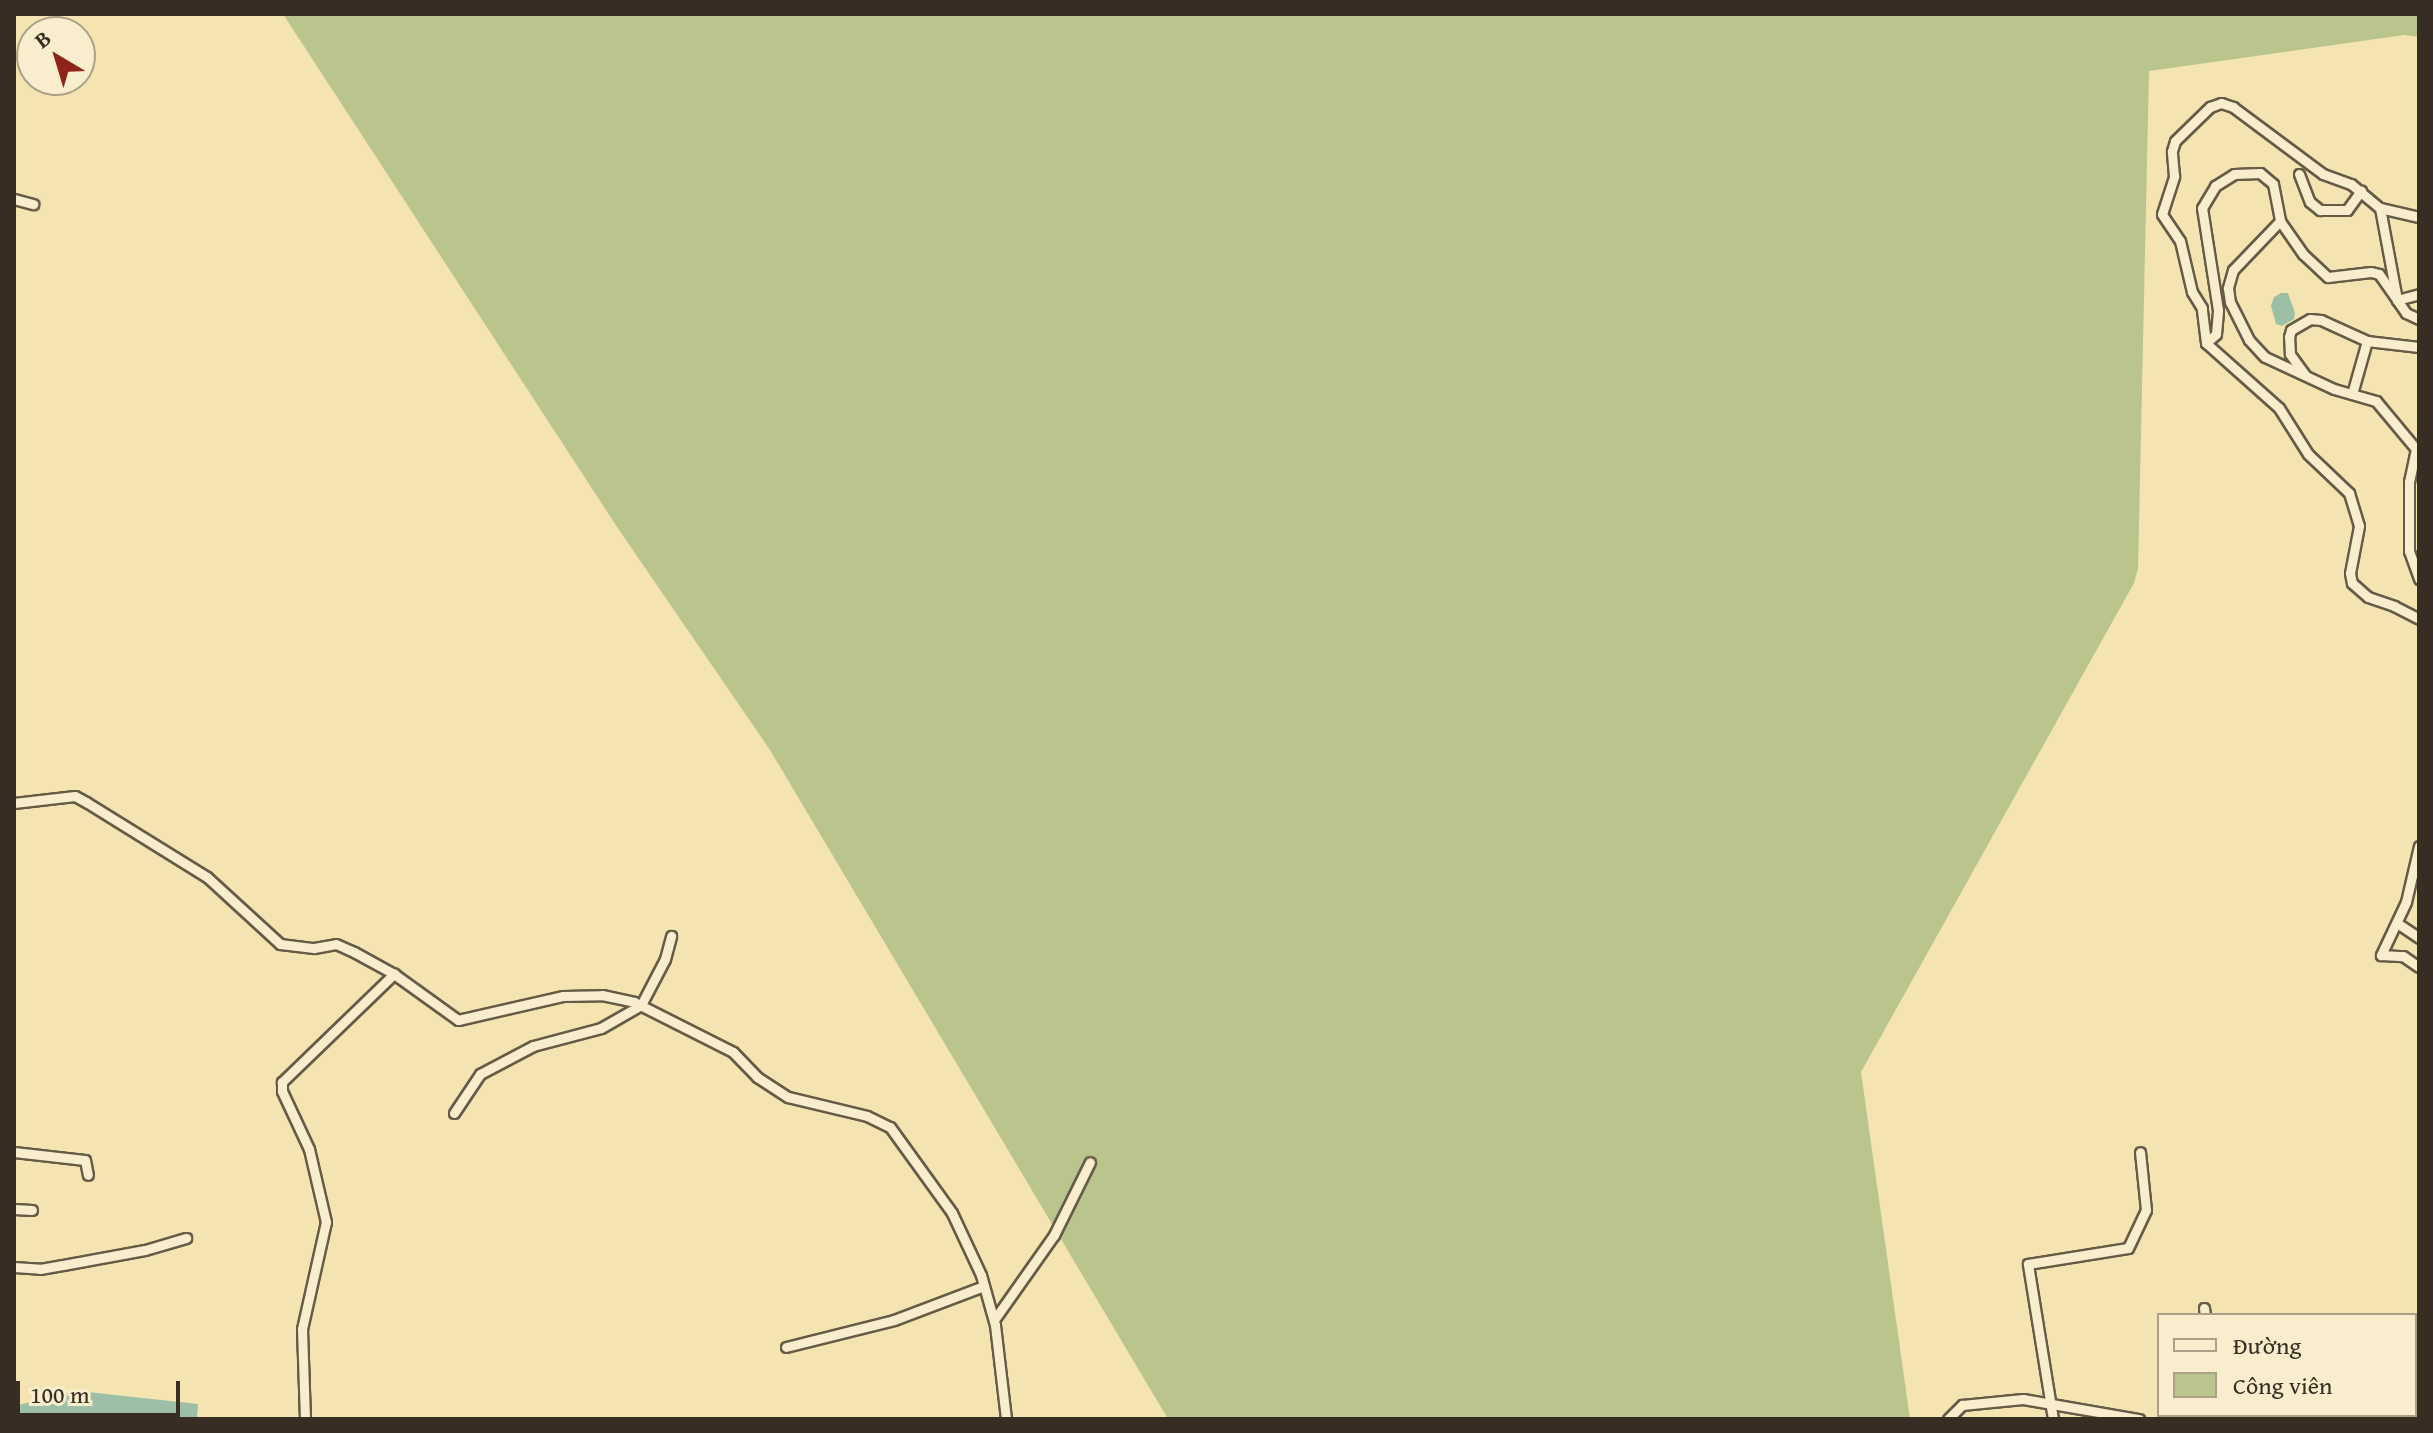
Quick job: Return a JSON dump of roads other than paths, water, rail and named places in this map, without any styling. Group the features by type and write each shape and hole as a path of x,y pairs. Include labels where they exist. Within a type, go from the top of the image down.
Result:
{"street":[{"path":"2419,217 2380,208 2361,191 2323,174 2227,105 2210,107 2175,141 2172,151 2174,176 2162,214 2180,241 2192,292 2202,308 2206,343 2279,408 2308,454 2349,493 2359,526 2350,573 2358,591 2419,619"},
{"path":"2206,343 2216,334 2218,310 2202,214 2206,196 2234,174 2260,173 2273,184 2280,221 2303,254 2328,277 2361,272 2379,274 2406,313 2419,319"},
{"path":"2299,174 2310,202 2320,210 2347,210 2361,191"},
{"path":"14,199 33,204"},
{"path":"2380,208 2397,300"},
{"path":"2280,221 2233,270 2228,288 2230,302 2256,349 2307,377 2376,401 2417,449 2409,482 2409,551 2416,563 2419,579"},
{"path":"2397,300 2419,294"},
{"path":"2307,377 2290,354 2291,330 2300,323 2321,320 2367,341 2419,347"},
{"path":"2352,394 2367,341"},
{"path":"14,803 75,796 179,857 229,895 280,944 314,948 336,944 394,974 448,1015 464,1020 517,1004 563,996 602,995 641,1005 733,1052 757,1077 788,1097 867,1116 890,1127 952,1213 984,1286 994,1320 1006,1419"},
{"path":"2419,846 2406,902 2381,955 2403,956 2419,967"},
{"path":"2397,923 2419,938"},
{"path":"454,1113 480,1074 533,1046 601,1028 641,1005 665,959 671,936"},
{"path":"305,1419 302,1329 326,1222 309,1149 282,1091 282,1082 394,974"},
{"path":"14,1152 85,1160 88,1175"},
{"path":"2053,1419 2028,1264 2128,1248 2146,1210 2140,1152"},
{"path":"994,1320 1054,1235 1090,1162"},
{"path":"14,1209 32,1210"},
{"path":"14,1267 40,1269 186,1238"},
{"path":"786,1347 894,1320 984,1286"},
{"path":"1948,1419 1962,1405 1977,1402 2050,1401 2139,1419"}]}
